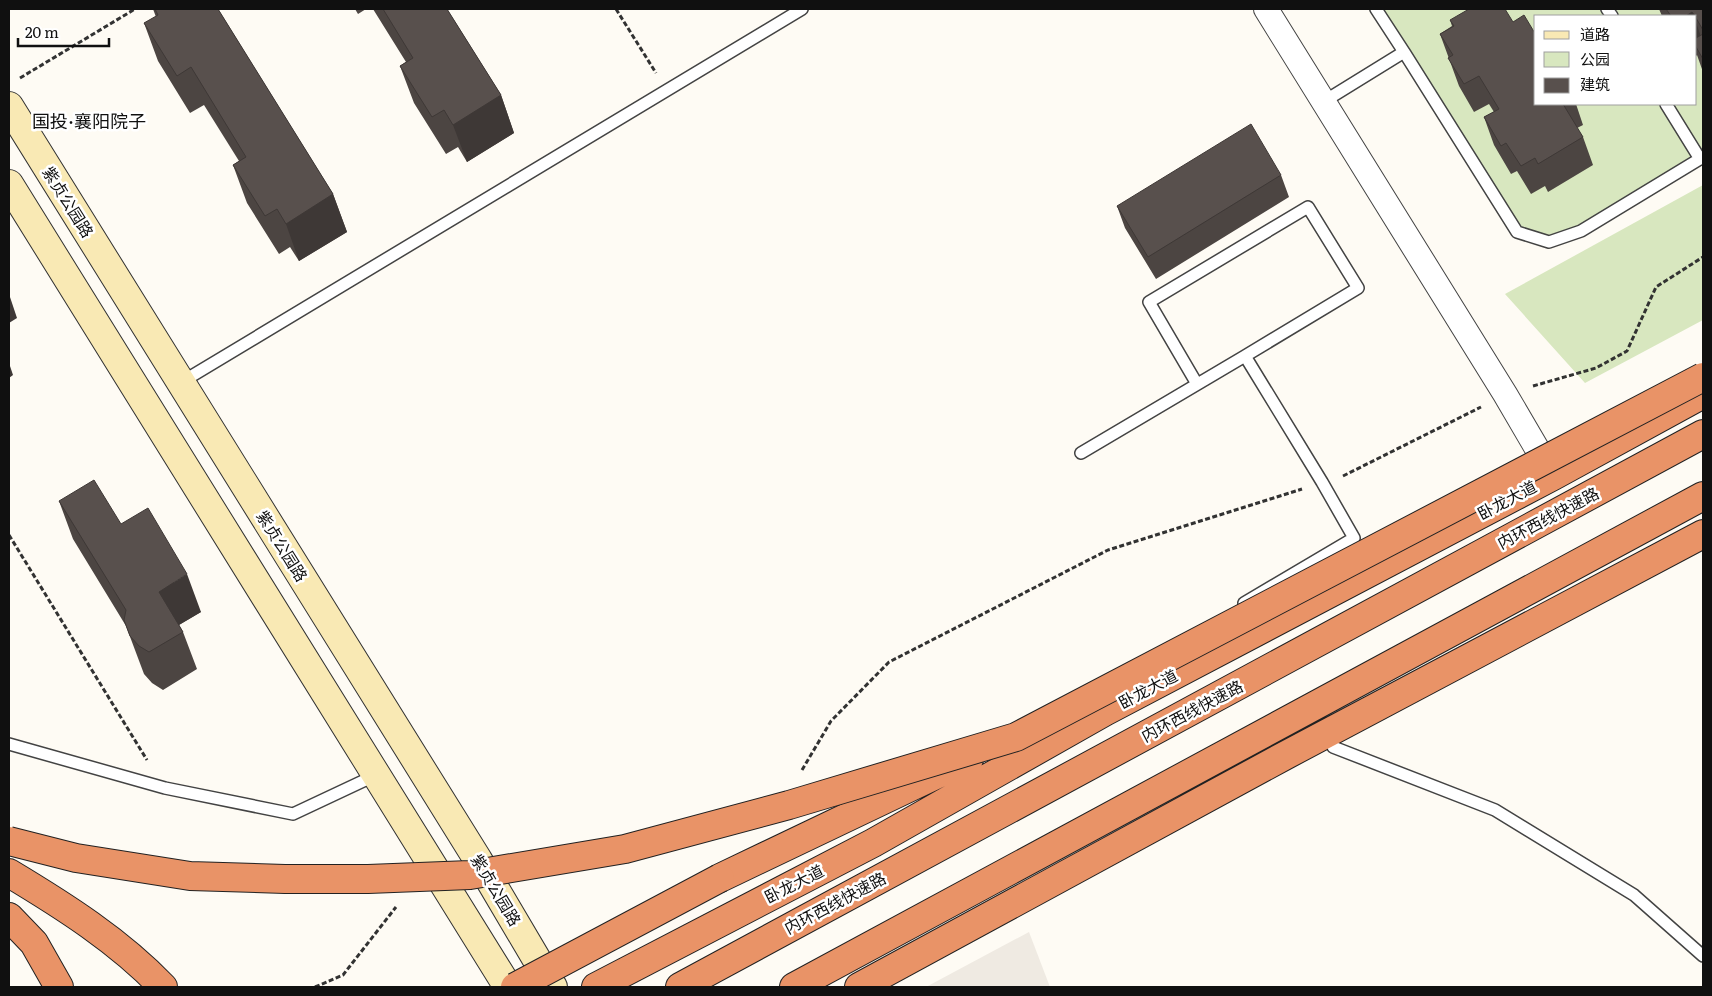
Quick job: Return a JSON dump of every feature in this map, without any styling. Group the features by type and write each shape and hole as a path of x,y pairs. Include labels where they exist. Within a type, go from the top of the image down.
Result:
{"highway":[{"path":"515,987 720,878 1016,738 1703,377"},
{"name":"卧龙大道","path":"596,987 874,843 1106,711 1553,476 1703,394"},
{"name":"内环西线快速路","path":"680,987 1703,434"},
{"path":"794,987 1703,496"},
{"path":"859,987 1288,754 1703,534"},
{"path":"884,987 1703,548"},
{"path":"9,840 76,858 190,876 368,879 470,875 625,849 789,805 1016,738"},
{"path":"9,873 64,906 144,967 163,987"},
{"path":"9,917 34,943 59,987"}],"street":[{"path":"1266,9 1505,394 1553,476"},
{"name":"紫贞公园路","path":"9,106 478,860 553,987"},
{"path":"9,184 508,987"}],"lane":[{"path":"180,382 802,9"},
{"path":"1376,9 1517,232 1550,242 1581,231 1702,158 1667,105"},
{"path":"1323,102 1404,52"},
{"path":"1081,453 1245,356 1358,288 1308,207 1149,302 1197,384"},
{"path":"1237,607 1354,538 1245,356"},
{"path":"1106,711 1179,641 1212,621"},
{"path":"9,744 165,788 293,814 376,775"},
{"path":"1333,747 1495,810 1634,895 1703,956"}],"path":[{"path":"17,80 135,9"},
{"path":"616,9 666,90"},
{"path":"797,778 831,721 889,662 1108,550 1349,474 1505,394 1596,368 1628,352 1656,287 1703,257"},
{"path":"9,535 165,788"},
{"path":"315,987 343,975 397,906"}],"green space":[{"path":"1376,9 1703,9 1703,157 1549,242 1517,232"},
{"path":"1703,185 1703,320 1585,383 1505,294"}],"shaded area":[{"path":"1029,932 1050,987 926,987"}],"building":[{"path":"155,9 218,9 333,194 286,224 277,209 265,216 233,165 246,157 191,67 177,76 144,23 158,15"},
{"path":"383,9 447,9 501,95 453,125 444,110 432,117 400,66 413,58"},
{"path":"1469,9 1505,9 1513,22 1524,15 1534,32 1534,105 1564,105 1583,137 1538,164 1535,158 1521,166 1506,143 1501,146 1484,117 1499,109 1479,76 1464,84 1448,58 1453,55 1440,34 1454,26 1450,20"},
{"path":"1666,9 1703,9 1703,30 1697,20 1697,15 1692,12 1688,15 1670,15"},
{"path":"1703,34 1703,59 1697,49 1697,37"},
{"path":"1251,124 1281,175 1148,257 1117,206"},
{"path":"94,480 121,524 148,508 187,574 159,592 183,632 149,652 139,646 130,636 124,620 126,610 59,501"}],"district":[{"name":"国投·襄阳院子","path":"89,122"}]}
